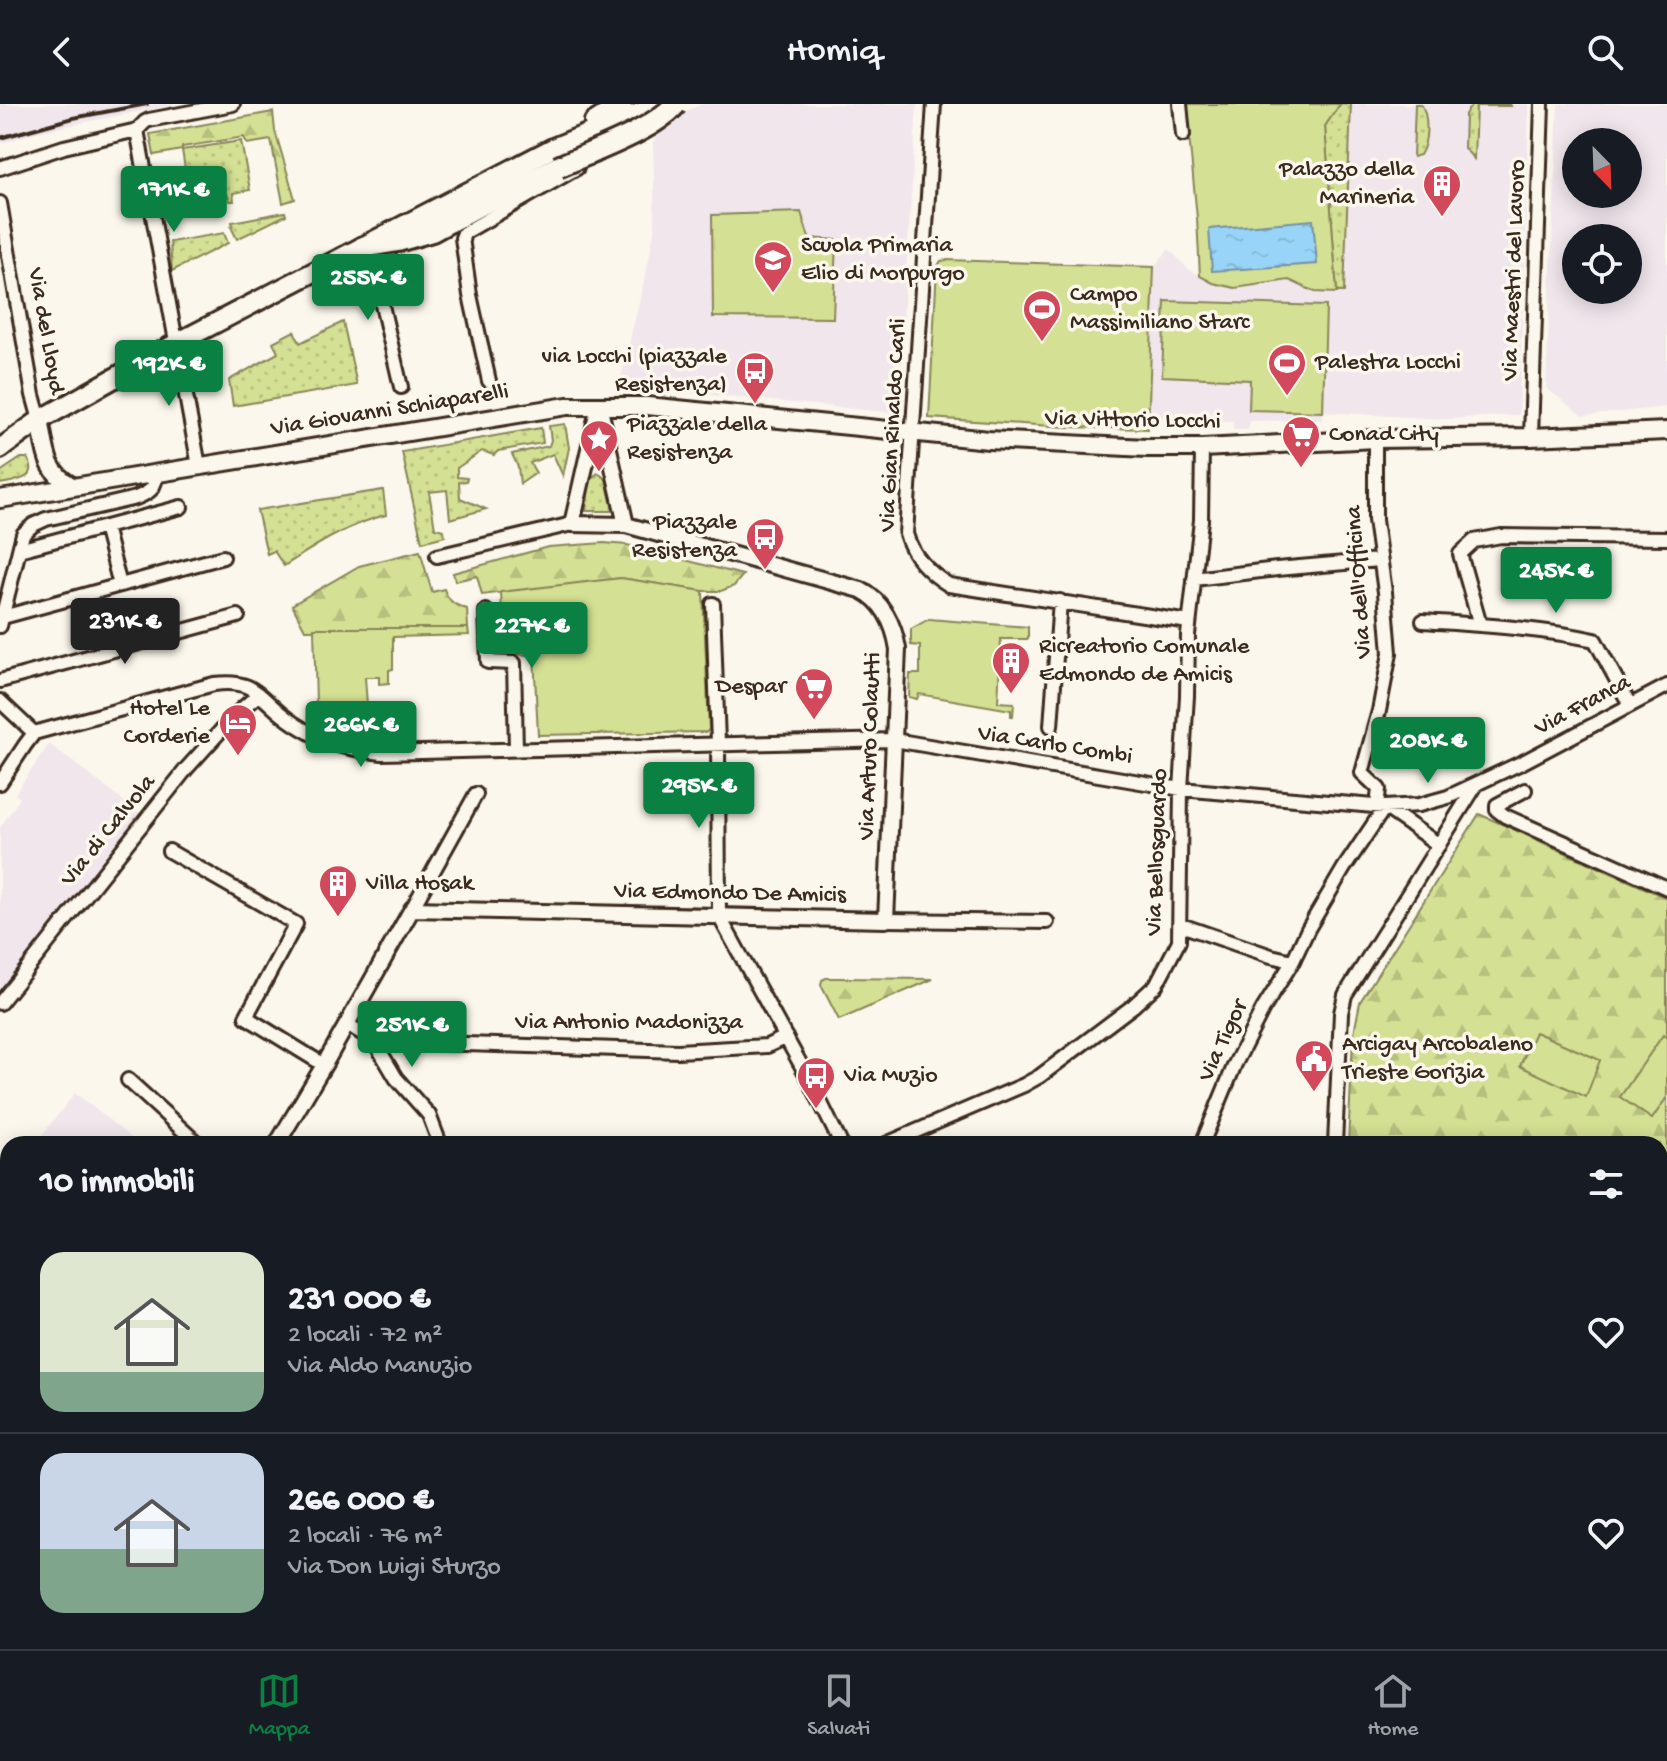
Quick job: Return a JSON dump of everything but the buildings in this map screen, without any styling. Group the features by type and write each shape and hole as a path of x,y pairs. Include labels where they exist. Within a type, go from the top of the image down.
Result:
{"highway":[{"path":"363,247 432,231 557,157 643,128 676,104"}],"main road":[{"path":"557,157 625,111 661,104"},
{"path":"0,449 40,420 175,344 363,247"},
{"name":"Via Vittorio Locchi","path":"599,405 647,406 1035,444 1202,448 1375,439 1667,431"},
{"name":"Via Giovanni Schiaparelli","path":"0,499 567,406 599,405"},
{"path":"40,420 51,469 72,486"}],"street":[{"path":"0,168 64,147 137,130 149,120 233,104"},
{"name":"Via Gian Rinaldo Carli","path":"934,104 906,534 910,549 935,576 949,585 1189,622"},
{"path":"1180,104 1183,135"},
{"name":"Via Maestri del Lavoro","path":"1531,437 1542,104"},
{"path":"489,381 470,295 462,245 464,233 580,166 619,149 629,140 632,127 625,111"},
{"path":"137,130 199,466"},
{"name":"Via del Lloyd","path":"0,203 40,420"},
{"path":"363,247 375,275 401,387"},
{"path":"437,556 572,524 626,525 599,405"},
{"path":"572,524 599,405"},
{"name":"Via dell'Officina","path":"1375,439 1375,520 1390,653 1379,711 1362,773 1379,789 1381,807"},
{"name":"Via Bellosguardo","path":"905,1136 1024,1085 1051,1067 1156,985 1179,941 1181,789 1189,622 1201,520 1202,448"},
{"path":"585,467 613,466"},
{"path":"1,622 23,534 46,519 148,493 156,483 156,472"},
{"path":"19,550 181,507"},
{"name":"Via Arturo Colautti","path":"626,525 861,590 872,595 890,620 898,649 886,920"},
{"path":"105,527 120,585"},
{"path":"1480,625 1460,554 1474,541 1501,536 1667,538"},
{"path":"1,622 223,557"},
{"path":"1194,579 1379,560"},
{"path":"1051,726 1060,601"},
{"path":"713,604 719,916 837,1136"},
{"path":"486,611 488,662 514,663 516,749"},
{"path":"0,681 238,616"},
{"path":"1423,621 1595,640 1630,705"},
{"path":"0,783 34,733 214,684 240,683 259,694"},
{"name":"Via Franca","path":"1381,807 1434,802 1523,762 1667,686"},
{"name":"Via Carlo Combi","path":"259,694 285,717 314,735 349,749 382,753 894,740 1181,789 1381,807"},
{"name":"Via di Calvola","path":"0,1003 187,768 236,714 259,694"},
{"path":"0,701 34,733"},
{"path":"1335,1136 1341,1013 1345,995 1476,784"},
{"path":"1525,790 1497,805 1497,810 1667,888"},
{"path":"282,1136 476,794"},
{"path":"1381,807 1439,845"},
{"name":"Via Tigor","path":"1205,1136 1235,1064 1263,1009 1381,807"},
{"path":"169,851 296,924 246,1017 324,1065"},
{"name":"Via Edmondo De Amicis","path":"412,909 1047,922"},
{"path":"1181,925 1293,961"},
{"path":"347,1024 374,1041 396,1078 429,1115 438,1136"},
{"name":"Via Antonio Madonizza","path":"374,1041 678,1051 767,1046 786,1037"},
{"path":"128,1080 188,1136"}],"shaded area":[{"path":"0,104 176,104 37,132 0,144"},
{"name":"Scuola Primaria Elio di Morpurgo","path":"703,104 917,104 897,413 619,386 655,226 653,142 664,125 676,115"},
{"path":"1340,104 1529,104 1519,415 1445,419 1323,412 1322,420 1250,421 1248,430 1233,430 1233,422 1149,417 1154,267 1169,249 1187,268 1213,283 1235,288 1289,280 1305,288 1336,292 1325,126"},
{"path":"1558,104 1667,104 1667,407 1583,416 1546,388"},
{"path":"49,744 142,815 0,990 0,828 20,798 15,794"},
{"path":"75,1093 129,1136 41,1136"}],"green space":[{"path":"1186,104 1340,104 1325,126 1337,293 1315,292 1289,280 1235,288 1213,283 1200,276"},
{"path":"1340,104 1351,104 1344,292 1337,292 1325,126"},
{"path":"1415,104 1421,104 1424,109 1426,130 1423,150 1413,157"},
{"path":"1473,104 1511,106 1476,106 1474,159 1464,148 1465,114"},
{"path":"273,112 275,131 295,199 283,203 271,140 247,144 244,137 154,155 150,134"},
{"path":"241,141 250,190 233,193 234,201 230,201 227,194 190,201 182,150"},
{"path":"285,212 286,215 237,239 231,227 232,222"},
{"path":"801,212 809,238 836,240 833,318 713,317 712,215"},
{"path":"224,233 228,243 172,271 170,242"},
{"name":"Campo Massimiliano Starc","path":"941,261 1154,267 1148,429 929,418 937,267"},
{"path":"1165,301 1326,306 1323,412 1249,410 1250,380 1162,376"},
{"path":"343,322 357,385 233,406 229,380 278,353 273,342 294,331 300,343"},
{"path":"565,424 569,448 563,476 553,454 530,463 536,473 520,484 518,467 512,454 549,446 549,426"},
{"path":"541,428 543,443 498,451 494,455 482,451 457,468 457,477 467,478 459,482 460,498 486,509 450,519 447,490 429,492 435,528 444,530 445,536 422,542 402,452"},
{"path":"21,458 27,458 31,465 29,475 0,484 0,472"},
{"path":"598,473 606,479 613,511 586,511 590,479"},
{"path":"383,490 386,515 346,530 284,566 274,551 267,554 257,510"},
{"path":"604,543 627,545 743,575 734,586 721,591 621,578 482,595 477,576 455,581 453,573 548,547"},
{"path":"420,551 432,592 444,589 452,602 467,609 468,628 305,630 292,605 359,566"},
{"path":"621,578 703,591 709,729 707,732 538,735 534,655 504,654 501,592"},
{"path":"929,619 1028,627 1028,639 1001,639 998,702 1014,703 1013,716 1011,710 919,694 917,699 909,697 910,674 920,674 920,646 911,645 911,629"},
{"path":"314,628 468,628 469,635 393,637 393,669 389,670 389,683 379,684 379,677 365,677 367,705 316,704"},
{"path":"1479,814 1667,898 1667,1136 1348,1136 1353,1038 1360,1002"},
{"path":"826,978 933,979 839,1020 821,985"},
{"path":"1535,1032 1600,1060 1586,1097 1520,1066"},
{"path":"1663,1035 1667,1038 1667,1097 1652,1119 1620,1097"}],"water":[{"path":"1313,220 1317,264 1212,271 1209,229"}],"railway":[{"path":"0,138 73,118 147,104"}],"place":[{"name":"Palazzo della Marineria","path":"1442,218"},
{"name":"Scuola Primaria Elio di Morpurgo","path":"773,294"},
{"name":"Campo Massimiliano Starc","path":"1042,343"},
{"name":"Palestra Locchi","path":"1287,397"},
{"name":"via Locchi (piazzale Resistenza)","path":"755,405"},
{"name":"Conad City","path":"1301,469"},
{"name":"Piazzale della Resistenza","path":"599,473"},
{"name":"Piazzale Resistenza","path":"765,571"},
{"name":"Ricreatorio Comunale Edmondo de Amicis","path":"1011,695"},
{"name":"Despar","path":"814,721"},
{"name":"Hotel Le Corderie","path":"238,757"},
{"name":"Villa Hosak","path":"338,918"},
{"name":"Arcigay Arcobaleno Trieste Gorizia","path":"1314,1093"},
{"name":"Via Muzio","path":"816,1110"}]}
